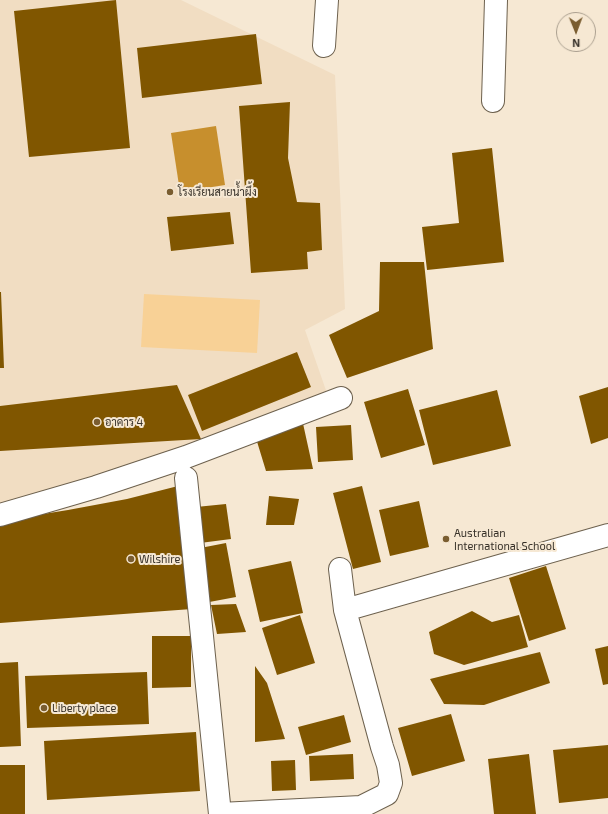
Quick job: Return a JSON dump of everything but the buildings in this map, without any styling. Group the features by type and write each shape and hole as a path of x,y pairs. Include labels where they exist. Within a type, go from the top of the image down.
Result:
{"street":[{"path":"324,46 327,0"},
{"path":"493,101 496,0"},
{"path":"0,515 96,487 186,457 341,398"},
{"path":"186,478 220,814 361,810 387,794 391,782 388,765 345,610 340,569"},
{"path":"345,610 608,535"}],"shaded area":[{"name":"โรงเรียนสายน้ำผึ้ง","path":"0,0 181,0 335,75 345,309 305,330 329,399 0,507"},
{"path":"216,126 225,185 180,192 171,133"},
{"path":"144,294 260,300 257,353 141,347"}],"place":[{"name":"โรงเรียนสายน้ำผึ้ง","path":"170,192"},
{"name":"อาคาร 4","path":"97,422"},
{"name":"Australian International School","path":"446,539"},
{"name":"Wilshire","path":"131,559"},
{"name":"Liberty place","path":"44,708"}]}
